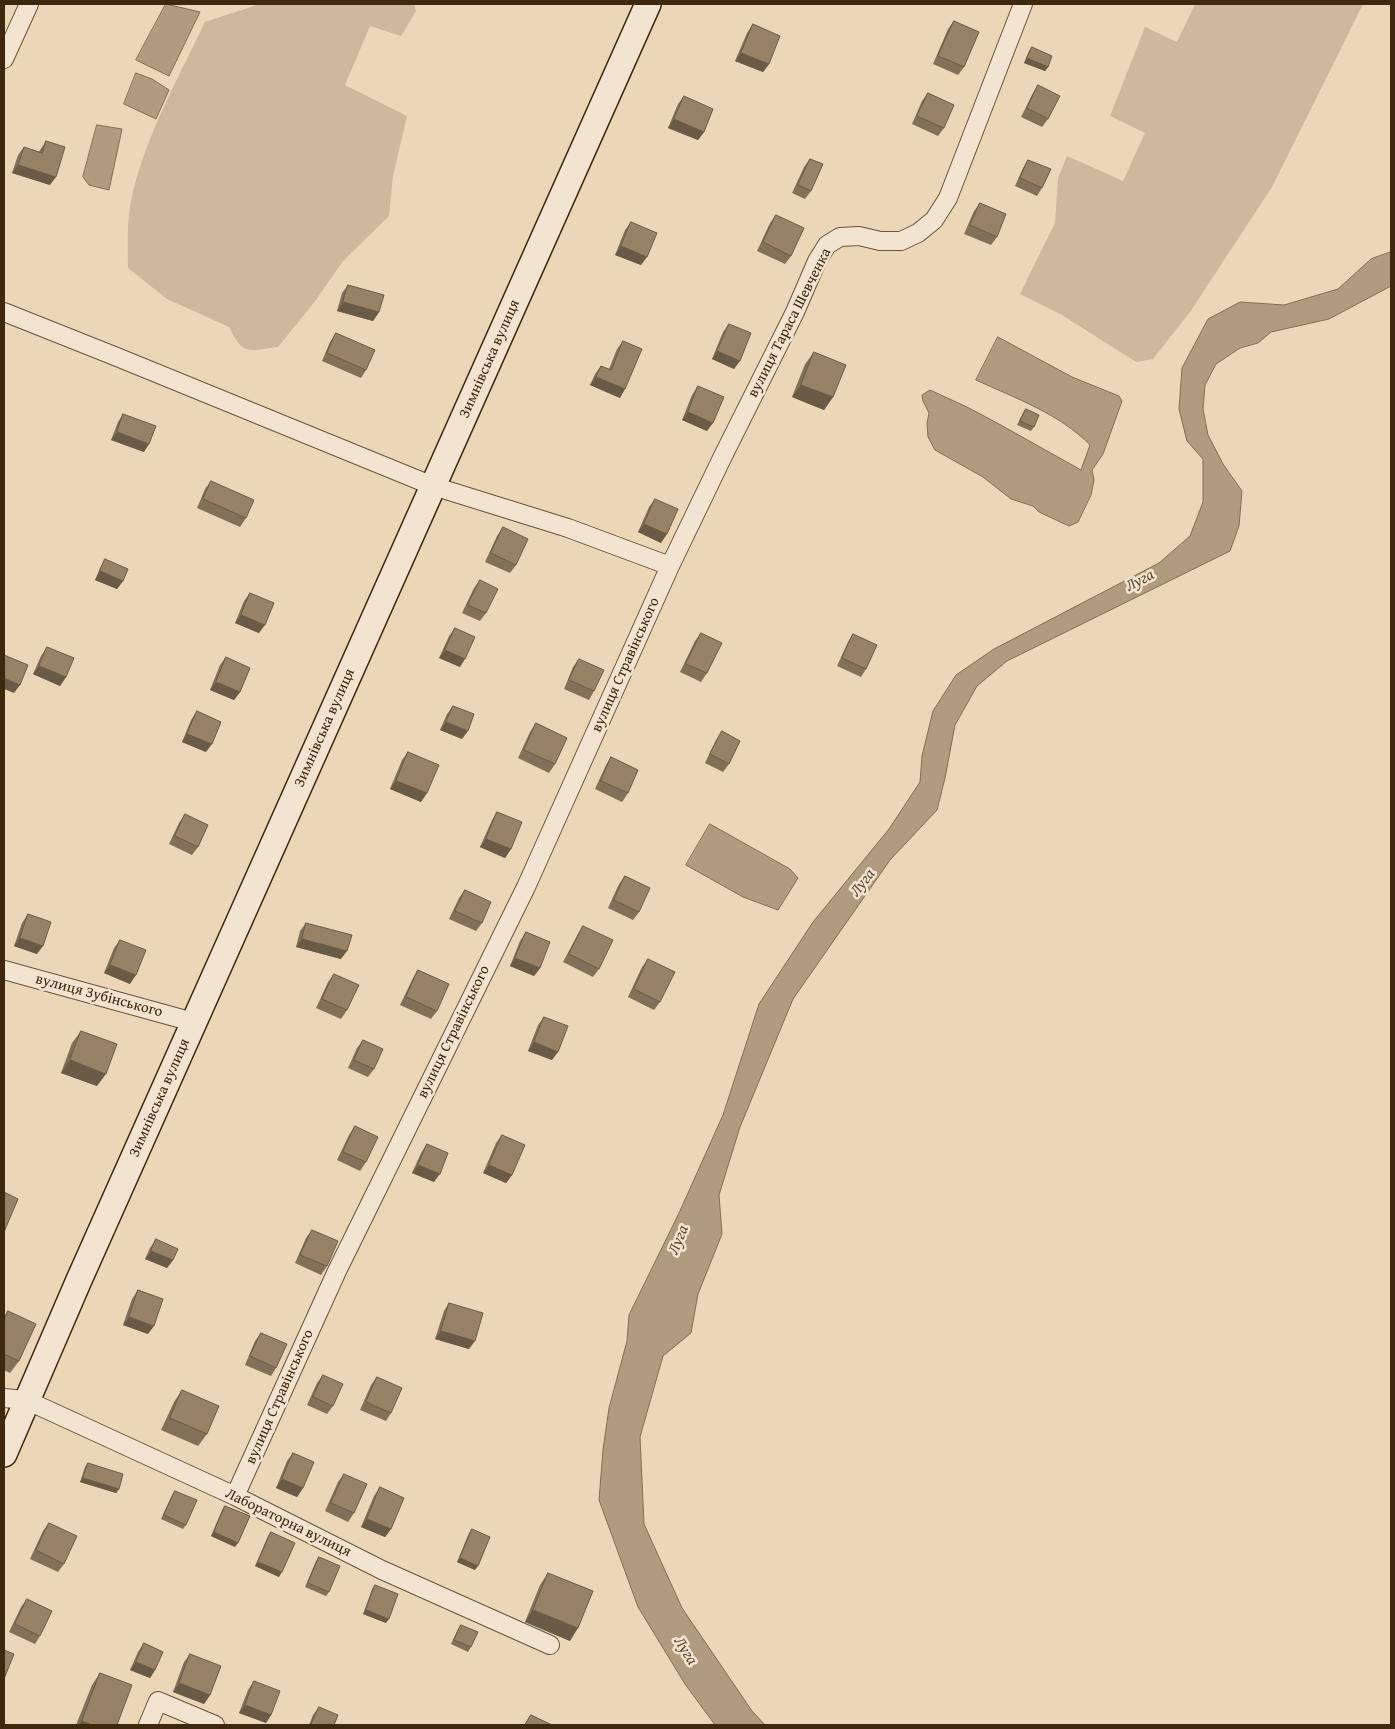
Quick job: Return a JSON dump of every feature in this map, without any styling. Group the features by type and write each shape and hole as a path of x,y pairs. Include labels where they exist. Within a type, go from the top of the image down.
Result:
{"main road":[{"name":"Зимнівська вулиця","path":"4,1454 15,1399 193,1022 648,4"}],"street":[{"path":"4,59 29,4"},
{"name":"вулиця Тараса Шевченка","path":"673,559 795,312 817,261 827,245 840,237 859,236 880,241 901,241 918,233 934,220 948,198 1023,4"},
{"path":"4,312 433,486 673,559"},
{"name":"вулиця Стравінського","path":"235,1496 337,1270 526,887 673,559"},
{"name":"вулиця Зубінського","path":"4,970 193,1022"},
{"name":"Лабораторна вулиця","path":"15,1399 235,1496 382,1570 550,1645"},
{"path":"148,1725 158,1700 215,1725"}],"shaded area":[{"path":"260,4 414,4 416,11 401,36 370,26 345,85 407,116 393,176 389,216 343,261 316,300 278,347 253,350 243,347 238,343 229,327 167,299 128,268 128,235 133,191 149,142 205,22"},
{"path":"1195,4 1363,4 1272,187 1190,312 1153,359 1136,362 1062,315 1020,294 1055,223 1058,178 1067,156 1123,181 1145,133 1110,116 1145,27 1177,42"}],"water":[{"path":"166,4 200,12 169,76 136,60"},
{"path":"136,73 152,79 169,90 156,119 124,104"},
{"path":"97,125 122,129 109,190 89,185 83,177"},
{"name":"Луга","path":"1391,252 1391,286 1329,319 1271,332 1258,343 1240,348 1216,364 1205,385 1203,409 1208,435 1223,464 1242,491 1239,526 1230,551 1007,661 977,686 955,725 937,810 890,860 793,999 740,1127 719,1195 722,1234 698,1294 691,1333 663,1356 640,1437 644,1524 682,1608 752,1711 765,1725 715,1725 685,1684 638,1607 599,1500 609,1408 627,1341 629,1315 679,1213 723,1115 759,1004 813,922 889,829 920,782 922,756 933,711 956,675 994,649 1159,563 1190,536 1203,502 1203,459 1187,441 1179,409 1182,368 1208,319 1240,302 1284,305 1338,289 1371,259"},
{"path":"998,337 1072,377 1119,396 1122,401 1103,454 1092,470 1094,480 1091,495 1078,522 1069,526 1039,512 1033,506 1011,499 983,477 935,450 928,437 927,423 929,413 922,395 930,390 967,407 1081,470 1090,445 1078,434 1065,424 1021,400 976,380"},
{"path":"710,824 790,869 798,878 778,910 743,897 686,865"}],"building":[{"path":"954,21 979,32 964,67 938,56"},
{"path":"753,24 780,36 769,64 741,53"},
{"path":"1032,47 1052,56 1048,67 1027,58"},
{"path":"1038,85 1060,96 1048,119 1027,108"},
{"path":"928,93 954,105 944,128 917,116"},
{"path":"684,96 713,109 704,132 674,119"},
{"path":"46,141 65,147 56,177 18,165 24,147 42,153"},
{"path":"810,159 823,164 811,191 798,185"},
{"path":"1028,160 1051,169 1042,188 1020,178"},
{"path":"980,203 1006,214 997,237 970,225"},
{"path":"776,215 804,228 791,256 763,242"},
{"path":"631,222 657,233 647,257 621,246"},
{"path":"348,285 384,295 379,312 343,302"},
{"path":"729,324 751,333 740,361 717,351"},
{"path":"336,333 375,350 366,370 327,353"},
{"path":"623,341 642,349 625,389 596,377 601,366 611,370"},
{"path":"814,352 846,365 833,397 801,385"},
{"path":"698,386 724,397 713,423 688,412"},
{"path":"1026,409 1039,415 1034,427 1020,421"},
{"path":"123,414 156,426 149,444 117,432"},
{"path":"211,481 254,500 246,518 203,499"},
{"path":"655,499 678,509 667,534 644,524"},
{"path":"503,527 528,539 516,565 491,553"},
{"path":"105,559 128,569 123,581 100,571"},
{"path":"480,580 498,589 486,613 468,605"},
{"path":"250,593 274,603 265,625 241,615"},
{"path":"455,628 475,637 465,659 445,650"},
{"path":"701,633 722,643 707,673 686,664"},
{"path":"853,634 877,645 866,669 842,658"},
{"path":"47,647 74,658 66,677 39,666"},
{"path":"4,655 28,665 20,685 4,678"},
{"path":"226,657 250,668 240,692 216,682"},
{"path":"579,659 604,670 594,691 569,680"},
{"path":"453,706 474,714 468,731 446,722"},
{"path":"197,711 221,722 212,744 187,734"},
{"path":"536,723 567,738 555,764 524,750"},
{"path":"722,731 740,741 729,764 710,754"},
{"path":"408,752 439,765 427,793 396,781"},
{"path":"611,757 638,770 628,793 601,781"},
{"path":"497,812 522,822 511,849 486,839"},
{"path":"185,814 208,825 198,847 175,836"},
{"path":"625,876 650,888 639,912 614,900"},
{"path":"465,890 491,902 482,923 455,911"},
{"path":"28,914 51,922 43,946 20,938"},
{"path":"306,923 352,935 347,951 302,939"},
{"path":"583,926 613,940 599,969 569,954"},
{"path":"526,932 550,942 540,968 515,958"},
{"path":"120,940 146,950 136,975 110,965"},
{"path":"648,959 675,972 660,1002 634,989"},
{"path":"418,970 449,984 437,1011 406,997"},
{"path":"334,974 359,985 347,1010 322,999"},
{"path":"544,1017 568,1026 558,1052 534,1042"},
{"path":"81,1031 117,1044 106,1074 70,1060"},
{"path":"363,1040 383,1049 374,1069 354,1060"},
{"path":"355,1126 378,1137 366,1162 343,1152"},
{"path":"502,1135 525,1145 512,1175 489,1165"},
{"path":"427,1144 448,1153 440,1174 418,1165"},
{"path":"4,1192 18,1199 4,1232"},
{"path":"312,1230 338,1241 327,1266 300,1255"},
{"path":"156,1239 178,1249 173,1260 151,1251"},
{"path":"138,1290 163,1299 154,1326 129,1317"},
{"path":"449,1303 483,1313 475,1341 441,1331"},
{"path":"8,1311 36,1324 19,1361 4,1354 4,1320"},
{"path":"261,1333 287,1344 276,1368 250,1356"},
{"path":"323,1375 343,1384 333,1406 313,1397"},
{"path":"377,1377 402,1388 391,1413 366,1402"},
{"path":"182,1390 219,1406 207,1434 170,1418"},
{"path":"293,1453 314,1462 303,1488 282,1479"},
{"path":"88,1463 123,1474 119,1489 83,1478"},
{"path":"344,1474 367,1484 354,1513 331,1503"},
{"path":"380,1487 404,1498 391,1529 367,1519"},
{"path":"175,1491 197,1500 186,1525 164,1515"},
{"path":"225,1506 250,1516 238,1543 214,1532"},
{"path":"49,1523 77,1536 64,1564 36,1550"},
{"path":"472,1529 490,1537 478,1566 460,1558"},
{"path":"271,1532 295,1543 282,1572 258,1562"},
{"path":"319,1557 340,1566 329,1592 308,1583"},
{"path":"548,1573 593,1591 578,1628 533,1610"},
{"path":"375,1585 398,1594 389,1619 366,1610"},
{"path":"27,1599 52,1611 40,1636 15,1624"},
{"path":"461,1625 478,1632 471,1647 454,1640"},
{"path":"144,1643 163,1652 155,1670 136,1662"},
{"path":"4,1650 14,1654 4,1679"},
{"path":"190,1654 221,1666 210,1695 179,1683"},
{"path":"100,1673 132,1685 117,1725 92,1725 82,1721"},
{"path":"254,1681 280,1691 271,1715 245,1705"},
{"path":"319,1707 338,1715 334,1725 311,1725"},
{"path":"531,1715 552,1725 525,1725"}]}
